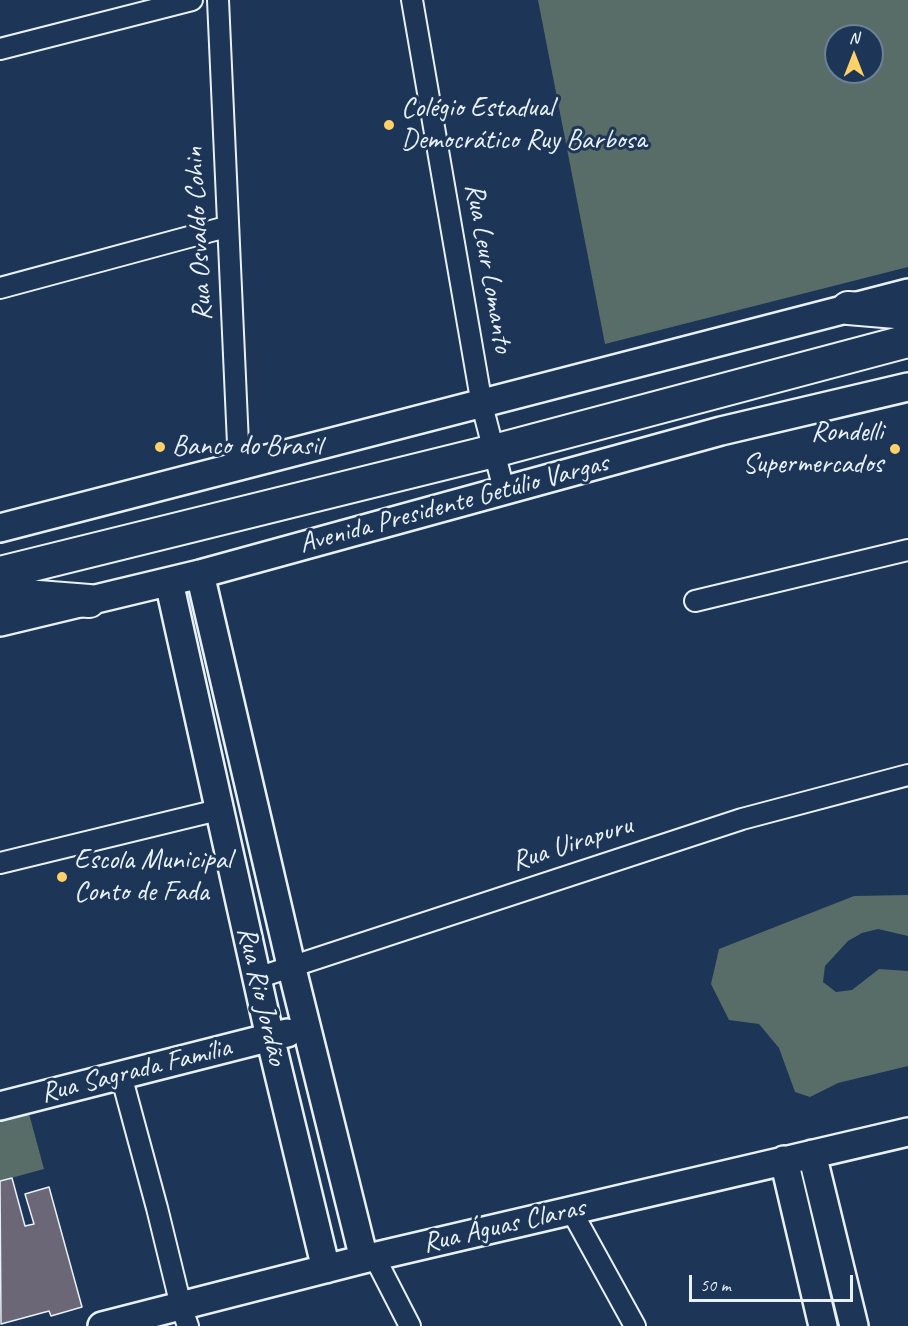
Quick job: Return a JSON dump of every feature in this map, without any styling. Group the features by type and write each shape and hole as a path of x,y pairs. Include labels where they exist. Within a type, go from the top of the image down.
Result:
{"main road":[{"path":"848,308 908,313"},
{"name":"Avenida Presidente Getúlio Vargas","path":"0,573 494,451 908,341"},
{"path":"0,594 89,601"}],"street":[{"path":"0,49 192,0"},
{"name":"Rua Osvaldo Cohin","path":"218,0 238,466"},
{"name":"Rua Leur Lomanto","path":"412,0 482,405 504,489"},
{"path":"0,288 226,227"},
{"path":"0,528 908,293"},
{"name":"Avenida Presidente Getúlio Vargas","path":"0,622 200,574 721,431 908,388"},
{"path":"695,601 908,550"},
{"name":"Rua Rio Jordão","path":"200,574 306,1028 369,1257"},
{"name":"Rua Rio Jordão","path":"169,582 218,810 326,1269"},
{"name":"Rua Uirapuru","path":"257,978 742,819 908,775"},
{"path":"0,863 218,810"},
{"name":"Rua Sagrada Família","path":"0,1106 306,1028"},
{"path":"121,1075 184,1316"},
{"name":"Rua Águas Claras","path":"102,1326 184,1316 369,1257 908,1132"},
{"path":"812,1154 854,1326"},
{"path":"784,1160 823,1326"},
{"path":"571,1210 634,1326"},
{"path":"369,1257 410,1326"}],"green space":[{"path":"538,0 908,0 908,267 605,344"},
{"path":"908,895 908,936 878,929 862,933 848,941 825,966 823,982 836,992 852,990 879,969 908,971 908,1066 838,1083 810,1097 795,1092 779,1048 759,1024 729,1020 711,984 719,949 854,896"},
{"path":"28,1110 44,1169 0,1181 0,1117"}],"building":[{"path":"12,1178 25,1226 34,1224 25,1194 49,1187 82,1307 51,1316 49,1311 1,1324 0,1181"}],"place":[{"name":"Colégio Estadual Democrático Ruy Barbosa","path":"389,125"},
{"name":"Banco do Brasil","path":"160,447"},
{"name":"Rondelli Supermercados","path":"895,449"},
{"name":"Escola Municipal Conto de Fada","path":"62,877"}]}
